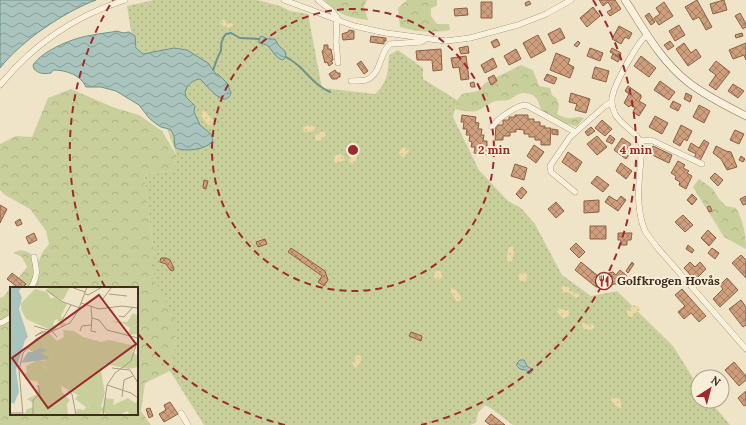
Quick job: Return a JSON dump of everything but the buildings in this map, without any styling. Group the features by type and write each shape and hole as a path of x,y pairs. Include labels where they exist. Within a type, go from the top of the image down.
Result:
{"street":[{"path":"0,85 21,61 50,37 84,16 124,0"},
{"path":"284,0 354,26 426,39 446,41 477,37 518,25 532,20 570,0"},
{"path":"318,0 336,14 338,63"},
{"path":"625,0 667,63 688,82 746,116"},
{"path":"647,35 640,42 615,88 612,102 616,115 641,141 642,147 639,198 642,221 646,231 656,246 746,349"},
{"path":"351,81 370,78 379,66 386,47 393,43 421,42 426,39"},
{"path":"575,192 550,169 551,164 575,132 605,106 612,102"},
{"path":"492,127 495,122 520,105 526,105 575,132"},
{"path":"641,141 651,140 702,164"},
{"path":"32,287 37,277 34,257"},
{"path":"0,323 10,318"},
{"path":"181,413 188,425"}],"green space":[{"path":"154,0 257,0 280,6 290,11 308,14 322,88 375,94 385,81 389,55 398,50 423,68 423,79 457,100 453,117 479,170 508,201 521,208 535,224 562,275 591,296 617,291 673,346 690,373 690,409 717,409 730,425 513,425 485,405 478,413 476,423 470,425 204,425 170,371 176,334 154,279 154,255 144,175 173,170 177,156 131,31 127,6"},
{"path":"324,0 367,0 364,6 368,20 354,18 344,14"},
{"path":"407,0 437,0 437,6 431,8 431,16 437,24 449,24 450,30 425,32 400,27 398,8"},
{"path":"521,65 533,70 539,86 550,88 552,95 557,99 559,107 557,114 567,118 584,118 577,126 555,120 548,116 542,111 534,96 525,93 518,94 508,100 494,102 477,111 455,109 457,100 462,94 478,91 485,83"},
{"path":"71,89 115,108 139,115 162,131 177,156 173,170 144,175 154,255 154,279 172,313 176,334 170,371 145,383 141,411 151,425 0,425 0,298 4,296 10,288 10,415 138,415 138,287 11,287 27,267 22,257 13,253 21,250 27,252 39,261 42,253 49,244 46,231 30,209 5,195 0,190 0,144 16,136 32,137 48,98"},
{"path":"699,179 713,189 719,199 726,206 736,208 744,227 746,249 724,237 693,187"}],"sand":[{"path":"224,19 227,24 233,24 233,26 227,28 222,25 220,22"},
{"path":"203,111 206,112 213,121 211,124 209,125 203,119 201,114"},
{"path":"310,125 315,127 315,131 304,132 303,127"},
{"path":"325,132 326,135 321,140 317,141 315,138 316,135"},
{"path":"403,147 409,151 403,158 399,153"},
{"path":"352,153 355,153 357,157 356,161 352,164 349,161 349,156"},
{"path":"340,154 345,160 336,163 334,161 334,157"},
{"path":"510,246 513,247 514,252 512,261 509,263 506,258"},
{"path":"436,271 440,271 442,275 440,279 436,279 434,277 434,273"},
{"path":"521,273 525,273 527,277 525,281 521,281 519,279 519,275"},
{"path":"563,286 568,287 572,292 579,294 579,297 576,298 570,293 563,292 561,289"},
{"path":"452,288 456,290 461,297 460,301 456,301 450,290"},
{"path":"634,305 639,306 640,310 630,317 627,314 627,311"},
{"path":"557,309 568,310 570,314 566,318 563,318 557,312"},
{"path":"583,323 588,325 593,324 595,327 591,330 584,329 581,326"},
{"path":"357,355 361,356 361,360 358,367 355,368 352,363 356,361 355,357"},
{"path":"613,397 620,399 621,408 616,406 611,400"}],"water":[{"path":"0,0 96,0 70,12 44,28 19,48 0,68"},
{"path":"117,31 123,33 129,32 135,36 136,48 143,54 174,48 187,50 208,63 216,74 227,83 231,93 228,98 224,99 216,95 200,79 190,83 185,92 186,97 195,106 194,112 200,125 211,134 213,141 210,144 197,149 178,149 175,147 174,136 171,130 161,127 155,123 139,105 116,91 101,87 86,87 81,79 68,72 53,70 51,73 40,73 34,69 33,65 38,59 60,45 77,38"},
{"path":"261,36 268,39 275,39 279,46 285,51 286,57 283,60 280,59 267,45 259,43"},
{"path":"520,360 524,360 527,366 533,370 531,373 529,374 526,370 520,369 517,366 517,363"}],"waterway":[{"path":"213,70 221,51 222,40 226,34 231,33 240,38 259,39"},
{"path":"286,57 294,62 318,85 330,92"}],"place":[{"name":"Golfkrogen Hovås","path":"604,281"}]}
